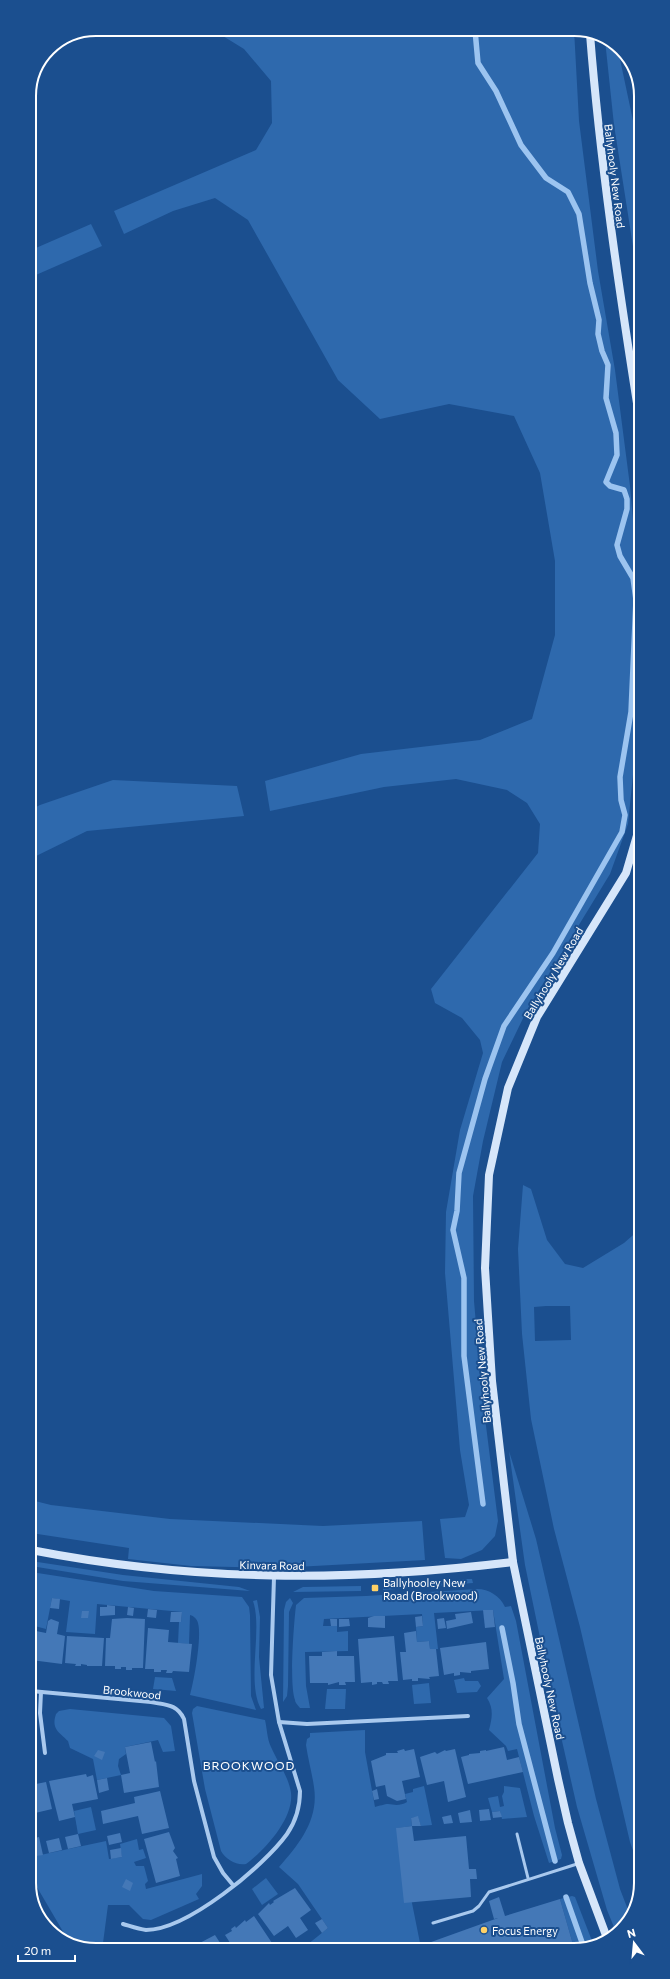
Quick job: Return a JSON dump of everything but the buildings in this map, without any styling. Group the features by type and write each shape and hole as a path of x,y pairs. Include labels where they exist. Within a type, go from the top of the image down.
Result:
{"main road":[{"name":"Ballyhooly New Road","path":"590,38 596,114 611,233 634,383"},
{"name":"Ballyhooly New Road","path":"605,1935 579,1863 558,1779 513,1562 492,1381 485,1268 489,1175 508,1088 537,1017 626,873 634,846"},
{"name":"Kinvara Road","path":"36,1551 71,1558 146,1568 224,1575 325,1577 408,1573 513,1562"}],"street":[{"path":"122,1924 147,1930 165,1926 205,1907 259,1865 273,1851 287,1833 295,1818 300,1803 300,1791 278,1722 271,1675 274,1576"},
{"name":"Brookwood","path":"36,1692 151,1702 170,1705 180,1710 184,1719 194,1781 214,1857 223,1873 233,1885"},
{"path":"41,1692 40,1713 45,1753"},
{"path":"278,1722 322,1723 468,1716"}],"lane":[{"path":"517,1834 528,1878"},
{"path":"433,1923 473,1911 479,1906 489,1892 528,1878 579,1863"}],"shaded area":[{"path":"223,36 574,36 579,121 598,271 615,370 630,486 634,530 634,765 628,824 610,874 527,1010 502,1062 483,1141 473,1196 474,1301 482,1394 498,1521 495,1536 482,1550 461,1559 445,1558 440,1519 465,1517 469,1505 460,1450 445,1273 446,1212 460,1130 483,1053 480,1040 462,1018 435,1003 431,989 538,853 540,824 527,803 507,790 456,779 384,787 270,811 265,781 361,754 480,740 532,719 555,635 555,561 540,473 514,416 449,404 380,419 338,380 248,220 215,198 173,211 124,234 114,211 256,150 272,123 271,81 244,49"},
{"path":"606,45 619,57 634,125 634,253 614,125"},
{"path":"91,224 102,246 36,275 36,248"},
{"path":"113,780 237,786 244,816 87,831 36,856 36,807"},
{"path":"523,1185 531,1189 547,1240 565,1264 583,1268 624,1243 634,1234 634,1853 630,1842 580,1627 554,1529 531,1419 522,1334 518,1249","holes":["570,1306 571,1340 535,1341 534,1307"]},
{"path":"509,1451 536,1539 596,1799 620,1889 628,1910 619,1923 614,1923 614,1927 607,1910 577,1807 525,1565"},
{"path":"36,1501 51,1505 170,1519 323,1526 422,1521 425,1560 277,1568 191,1566 128,1559 129,1548 36,1534"},
{"path":"36,1562 123,1575 239,1587 250,1591 123,1581 36,1567"},
{"path":"36,1573 154,1591 242,1597 249,1607 250,1615 251,1696 256,1710 190,1695 199,1638 198,1623 193,1616 190,1615 189,1644 178,1643 179,1622 181,1622 182,1612 97,1604 95,1634 66,1632 70,1601 52,1598 46,1629 36,1626"},
{"path":"472,1579 473,1583 383,1590 383,1585"},
{"path":"361,1586 361,1591 293,1592 303,1587"},
{"path":"477,1589 486,1590 494,1594 505,1607 511,1606 516,1621 555,1828 562,1855 561,1859 549,1863 534,1816 517,1749 508,1751 506,1746 489,1730 492,1714 491,1706 487,1698 504,1679 493,1610 434,1613 438,1649 430,1649 429,1641 417,1642 416,1627 423,1626 422,1614 324,1619 323,1626 337,1626 337,1632 348,1631 348,1651 305,1652 306,1686 310,1708 300,1708 295,1701 292,1668 295,1614 296,1605 304,1598 366,1596"},
{"path":"290,1598 293,1603 289,1612 288,1686 287,1696 283,1702 284,1610 286,1602"},
{"path":"257,1600 260,1617 259,1657 264,1708 261,1709 257,1698 255,1684 256,1613 253,1601"},
{"path":"155,1677 172,1678 176,1691 153,1689"},
{"path":"464,1678 465,1681 478,1681 481,1686 477,1692 457,1693 454,1680"},
{"path":"429,1683 431,1703 414,1704 412,1685"},
{"path":"327,1689 346,1689 345,1709 325,1709"},
{"path":"197,1706 265,1720 270,1744 290,1787 291,1803 283,1823 277,1833 261,1851 246,1864 239,1864 232,1861 225,1857 221,1851 205,1789 192,1713 193,1709"},
{"path":"70,1709 164,1718 171,1726 175,1751 163,1752 158,1740 125,1747 126,1754 119,1759 118,1766 121,1775 97,1780 93,1759 70,1748 68,1741 55,1727 54,1723 56,1714 59,1711"},
{"path":"365,1730 365,1752 375,1807 387,1804 398,1805 407,1802 405,1794 413,1792 413,1789 424,1786 432,1825 421,1826 418,1817 411,1818 412,1826 397,1828 420,1943 309,1943 328,1928 298,1884 279,1867 294,1849 306,1831 313,1810 315,1799 314,1787 306,1745 307,1739 310,1737 310,1733"},
{"path":"504,1786 520,1788 527,1817 502,1819 500,1811 492,1812 488,1798 498,1796 500,1807 504,1806 502,1796"},
{"path":"91,1807 96,1830 78,1834 74,1811"},
{"path":"137,1839 139,1850 143,1849 146,1858 134,1862 136,1866 144,1866 148,1881 145,1884 146,1889 202,1874 202,1886 196,1894 199,1899 151,1920 143,1919 129,1905 108,1905 103,1943 80,1941 66,1935 36,1886 36,1856 106,1841 109,1859 122,1857 120,1844"},
{"path":"266,1878 278,1894 262,1905 252,1889"},
{"path":"572,1896 575,1897 592,1940 573,1943 560,1899"}],"waterway":[{"path":"476,36 478,63 496,91 521,145 546,178 568,192 579,214 590,283 599,320 598,334 602,351 608,365 606,398 616,433 617,455 606,482 610,486 624,490 627,499 627,509 617,545 620,556 633,578 634,585"},
{"path":"483,1504 464,1356 464,1278 453,1230 457,1211 459,1173 485,1079 504,1026 553,953 622,832 625,815 621,800 620,777 631,712 634,645"},
{"path":"502,1628 513,1683 519,1724 555,1861"},
{"path":"566,1897 582,1942"}],"place":[{"name":"Ballyhooley New Road (Brookwood)","path":"375,1588"},
{"name":"Focus Energy","path":"484,1930"}],"district":[{"name":"BROOKWOOD","path":"249,1765"}]}
